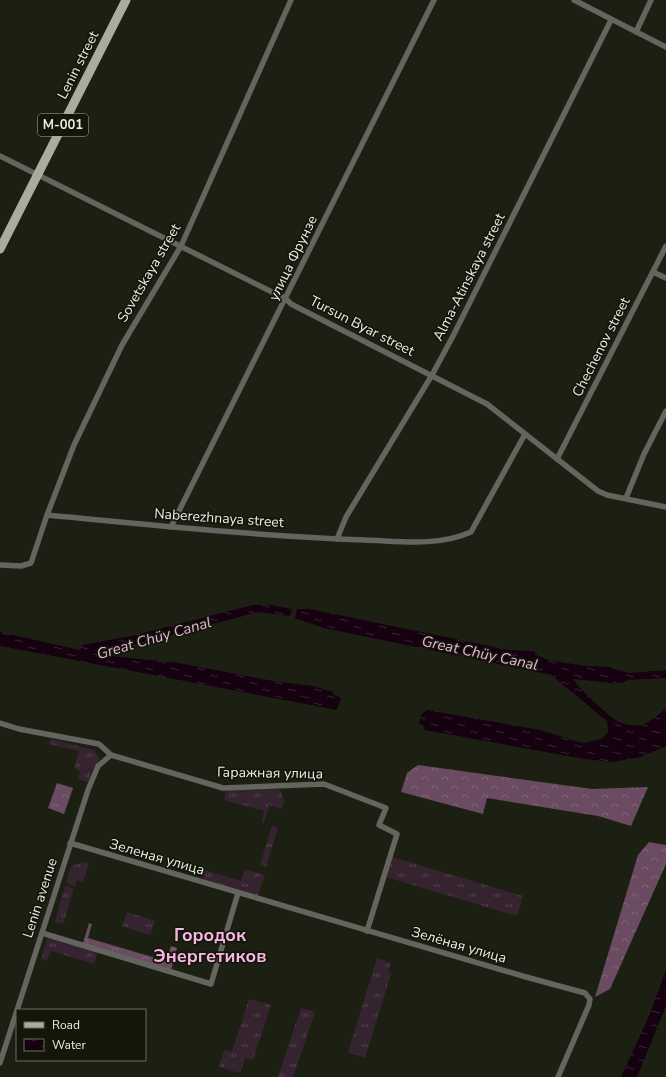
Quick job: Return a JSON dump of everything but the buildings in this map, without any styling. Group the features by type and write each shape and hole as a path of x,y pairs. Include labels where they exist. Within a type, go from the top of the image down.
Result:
{"main road":[{"name":"Lenin street","path":"0,249 126,0"}],"street":[{"name":"Sovetskaya street","path":"47,515 74,445 122,345 181,246 291,0"},
{"name":"улица Фрунзе","path":"172,526 434,0"},
{"path":"574,0 666,47"},
{"path":"636,32 651,0"},
{"name":"Alma-Atinskaya street","path":"336,539 346,516 432,374 453,336 611,20"},
{"name":"Tursun Byar street","path":"0,156 286,299 292,304 432,374 487,404 598,492 606,495 666,507"},
{"name":"Chechenov street","path":"557,459 666,246"},
{"path":"653,272 666,278"},
{"path":"626,498 644,454 666,411"},
{"name":"Naberezhnaya street","path":"47,515 336,539 439,542 458,538 471,532 525,434"},
{"path":"0,565 21,566 31,563 47,515"},
{"path":"0,723 19,729 99,744 111,755"},
{"name":"Lenin avenue","path":"17,1009 70,843 95,771 101,762 111,755"},
{"name":"Гаражная улица","path":"111,755 223,788 324,784 386,808 379,825 397,834 367,931"},
{"name":"Зеленая улица","path":"70,843 238,893"},
{"path":"42,932 211,984 238,893"},
{"name":"Зелёная улица","path":"238,893 585,993 590,999 589,1005 558,1077"},
{"name":"Lenin avenue","path":"0,1063 16,1013"}],"green space":[{"path":"50,739 94,750 100,759 92,770 88,782 78,779 80,771 74,768 79,751 49,744"},
{"path":"418,765 592,789 648,787 631,826 598,816 487,798 483,814 401,792 407,773"},
{"path":"57,783 73,788 64,814 48,808"},
{"path":"280,789 284,801 282,809 269,805 264,823 262,822 264,811 224,800 226,790"},
{"path":"272,826 278,828 266,867 260,865"},
{"path":"649,842 666,845 666,864 610,989 595,997 638,855"},
{"path":"392,857 523,896 517,916 386,877"},
{"path":"84,862 89,863 83,882 77,880 74,886 66,883 71,866"},
{"path":"245,869 265,875 258,896 202,880 204,870 241,881"},
{"path":"65,886 74,889 63,924 55,922"},
{"path":"127,912 155,921 150,935 122,926"},
{"path":"89,923 92,924 88,938 166,961 171,946 177,948 171,970 83,943"},
{"path":"48,936 98,951 94,964 51,951 47,961 41,959"},
{"path":"377,958 391,963 388,972 391,974 365,1058 348,1052"},
{"path":"249,999 271,1005 253,1060 245,1058 240,1073 219,1067 224,1050 232,1052"},
{"path":"301,1008 315,1012 293,1077 278,1077"}],"water":[{"name":"Great Chüy Canal","path":"253,605 272,605 292,609 290,616 259,612 124,647 111,656 179,663 273,681 313,686 333,692 334,695 341,698 337,710 0,646 0,632 80,650 82,645 131,636"},
{"name":"Great Chüy Canal","path":"297,609 310,609 509,650 533,651 547,660 587,666 610,667 629,673 666,670 666,678 628,680 619,684 573,679 580,688 605,712 601,716 551,675 324,628 295,618"},
{"path":"666,708 666,746 641,757 613,762 584,759 425,730 423,725 419,724 421,714 428,710 540,730 582,743 602,739 608,732 607,719 609,717 633,726 652,720"},
{"path":"666,970 666,1006 637,1077 621,1077 649,1016"}],"waterway":[{"path":"597,709 613,722"}],"district":[{"name":"Городок Энергетиков","path":"210,945"}]}
